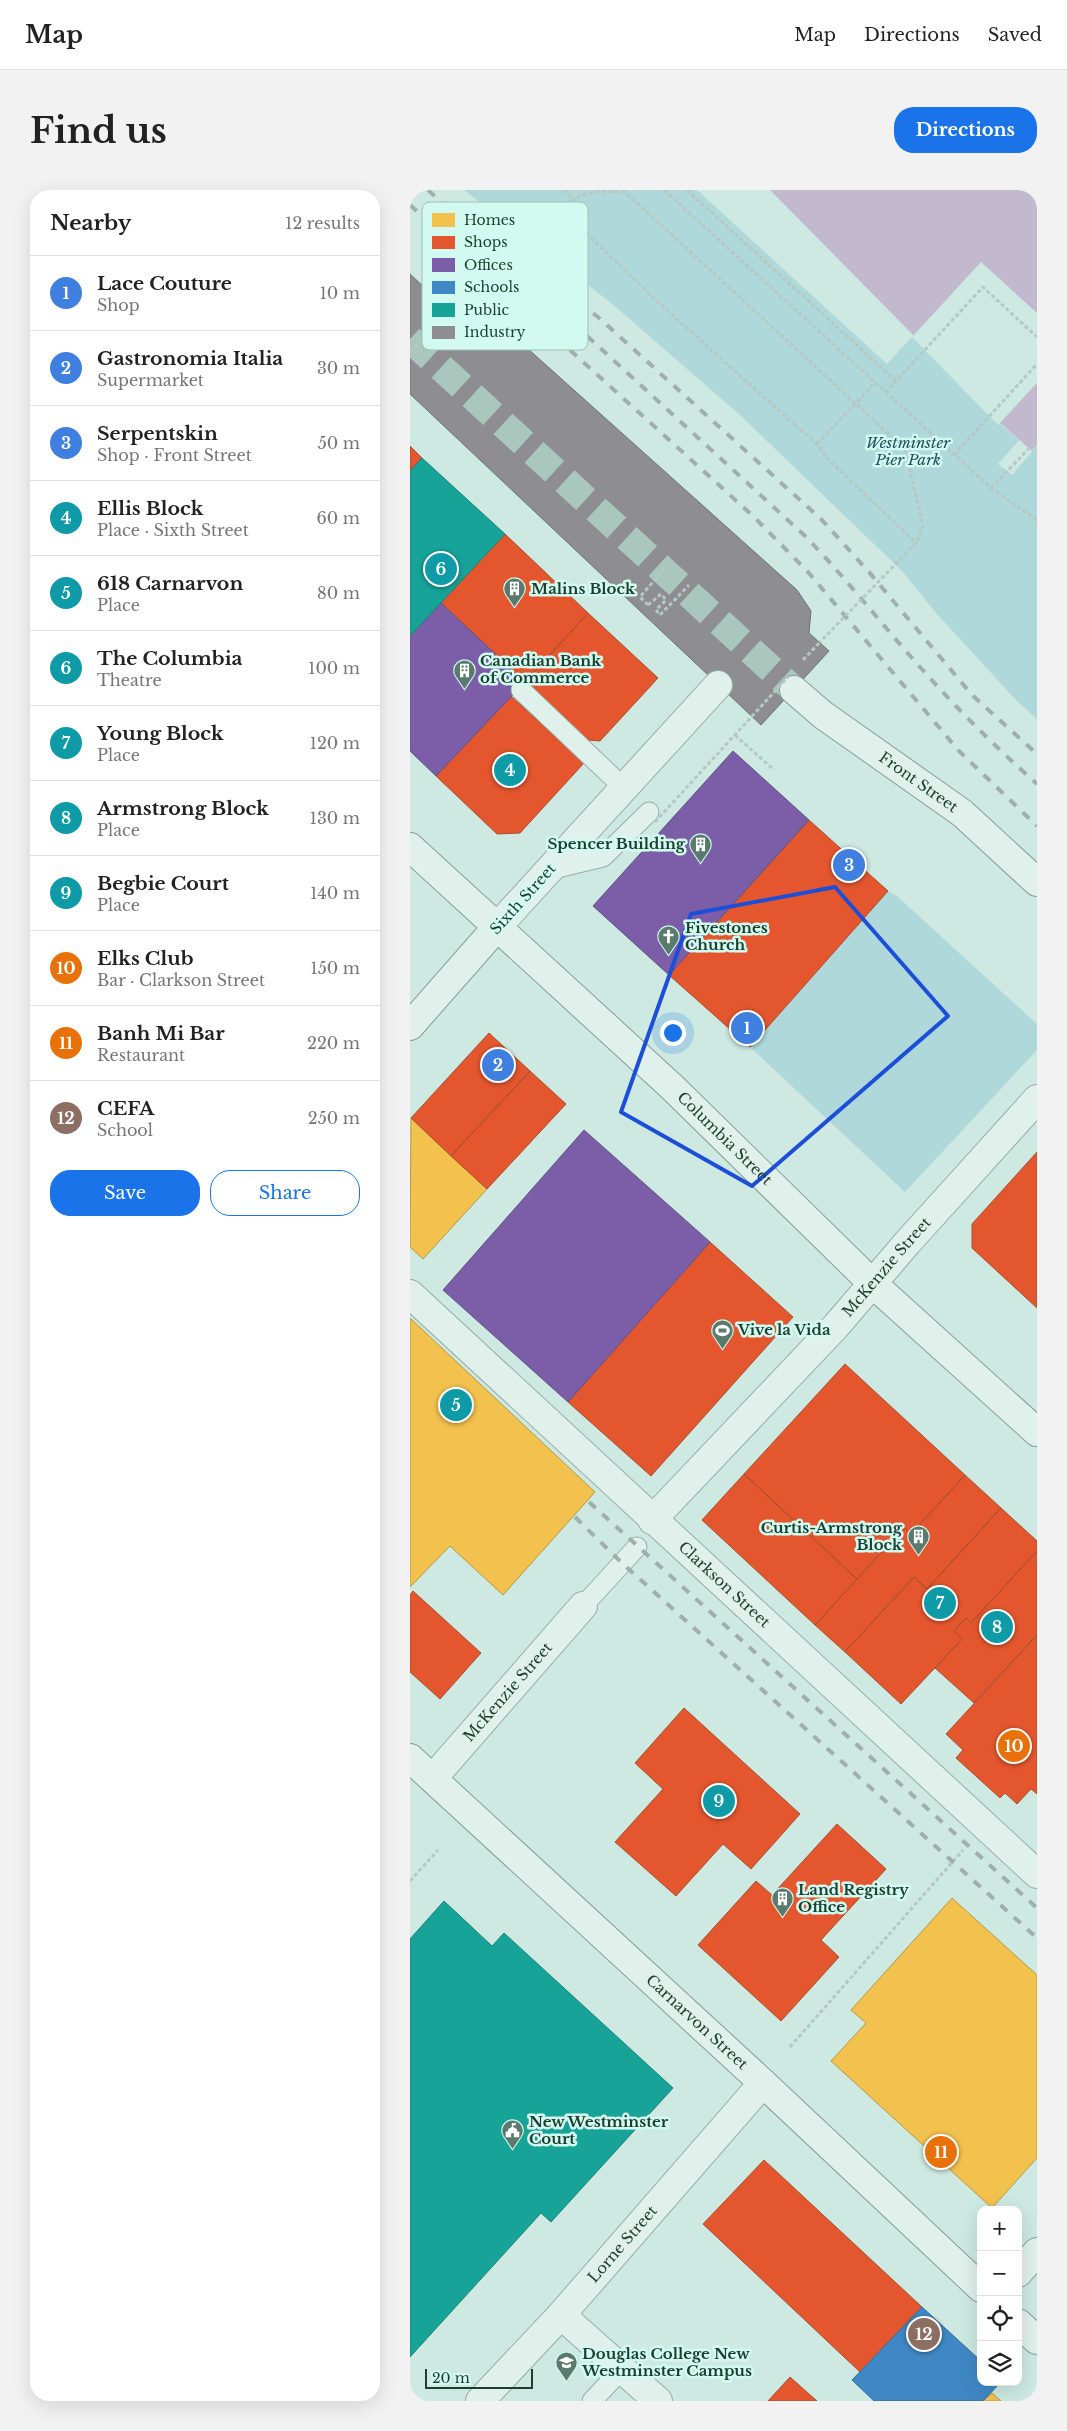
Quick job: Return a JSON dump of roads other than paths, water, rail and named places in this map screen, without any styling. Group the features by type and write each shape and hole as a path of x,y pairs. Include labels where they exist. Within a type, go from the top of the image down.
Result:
{"street":[{"name":"Front Street","path":"791,683 823,715 962,813 1037,882"},
{"name":"Sixth Street","path":"410,1026 548,870 718,686"},
{"name":"Columbia Street","path":"410,847 672,1087 872,1283 1037,1432"},
{"name":"McKenzie Street","path":"652,1520 836,1326 872,1283 1037,1100"},
{"name":"Clarkson Street","path":"410,1294 652,1520 985,1824 1037,1874"},
{"name":"McKenzie Street","path":"433,1778 583,1606"},
{"name":"Carnarvon Street","path":"410,1758 763,2083 977,2284"},
{"name":"Lorne Street","path":"480,2401 561,2315 763,2083"},
{"path":"1022,2269 1037,2252"},
{"path":"561,2315 658,2401"},
{"path":"1022,2327 1037,2340"}],"lane":[{"path":"521,690 624,788"},
{"path":"548,870 604,857 652,817"},
{"path":"583,1606 637,1547"},
{"path":"592,2401 622,2369"}],"tunnel":[{"path":"410,339 422,350"},
{"path":"422,350 794,690"}],"railway":[{"path":"428,190 441,202"},
{"path":"410,205 422,216"},
{"path":"588,310 821,519 869,572 972,695 1037,754"},
{"path":"588,337 804,535 942,691 1037,784"},
{"path":"570,350 752,515 808,572 959,751 1037,826"},
{"path":"589,1502 1037,1908"},
{"path":"575,1517 622,1563 1037,1938"}],"place":[{"name":"The Columbia","path":"441,569"},
{"name":"Malins Block","path":"515,608"},
{"name":"Canadian Bank of Commerce","path":"464,689"},
{"name":"Ellis Block","path":"510,770"},
{"name":"Spencer Building","path":"701,863"},
{"name":"Serpentskin","path":"849,865"},
{"name":"Fivestones Church","path":"669,956"},
{"name":"Lace Couture","path":"747,1028"},
{"name":"Gastronomia Italia","path":"498,1065"},
{"name":"Vive la Vida","path":"722,1349"},
{"name":"618 Carnarvon","path":"456,1405"},
{"name":"Curtis-Armstrong Block","path":"918,1556"},
{"name":"Young Block","path":"940,1603"},
{"name":"Armstrong Block","path":"997,1627"},
{"name":"Elks Club","path":"1014,1746"},
{"name":"Begbie Court","path":"719,1801"},
{"name":"Land Registry Office","path":"782,1918"},
{"name":"New Westminster Court","path":"513,2150"},
{"name":"Banh Mi Bar","path":"941,2152"},
{"name":"CEFA","path":"924,2334"},
{"name":"Douglas College New Westminster Campus","path":"566,2382"}],"park label":[{"name":"Westminster Pier Park","path":"908,452"}]}
